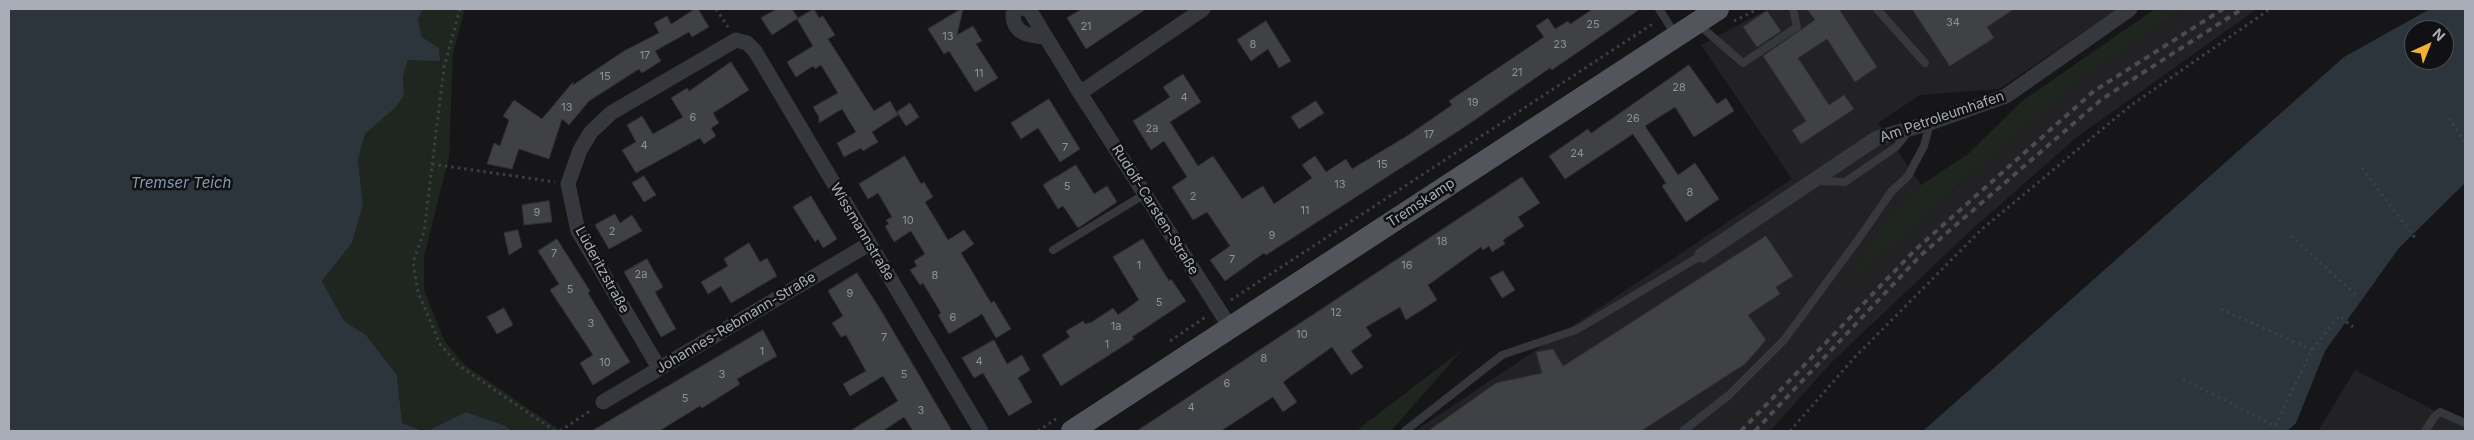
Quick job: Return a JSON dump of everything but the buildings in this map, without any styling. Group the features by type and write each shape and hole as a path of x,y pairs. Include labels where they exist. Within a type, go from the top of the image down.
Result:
{"main road":[{"name":"Tremskamp","path":"1067,423 1122,397 1224,318 1671,27 1696,22 1718,9"}],"street":[{"path":"1018,9 1013,14 1013,23 1019,30 1029,36 1046,37"},
{"name":"Rudolf-Carsten-Straße","path":"1026,9 1030,11 1080,93 1224,318"},
{"path":"1080,93 1203,9"},
{"name":"Am Petroleumhafen","path":"1700,255 1877,138 1930,123 2006,96 2130,9"},
{"path":"568,184 580,150 591,132 611,113 736,40"},
{"name":"Wissmannstraße","path":"736,40 747,43 755,50 982,431"},
{"name":"Lüderitzstraße","path":"568,184 578,231 659,368"},
{"name":"Johannes-Rebmann-Straße","path":"603,402 869,244"}],"lane":[{"path":"1659,9 1671,27"},
{"path":"1696,22 1707,34 1743,63 1797,27 1793,9"},
{"path":"1878,9 1925,63"},
{"path":"1683,431 1729,395 1784,340 1891,192 1908,176 1924,146 1930,123"},
{"path":"1053,250 1145,194"},
{"path":"1405,431 1502,355 1576,330 1700,255"},
{"path":"2425,431 2440,412 2465,423"}],"path":[{"path":"460,9 444,67 424,232 413,262 418,292 440,344 458,365 555,431"},
{"path":"716,9 736,40"},
{"path":"1790,431 1854,358 1981,230 2130,106 2270,9"},
{"path":"1163,346 1224,318 1659,20 1671,27"},
{"path":"2449,118 2465,142"},
{"path":"432,164 568,184"},
{"path":"2362,168 2416,239"},
{"path":"2291,236 2356,296"},
{"path":"2221,309 2312,350"},
{"path":"2183,379 2275,426 2312,350 2339,316 2353,327"},
{"path":"560,431 603,402"},
{"path":"1038,431 1067,423"}],"shaded area":[{"path":"423,9 465,9 453,53 449,157 424,257 424,290 445,342 465,365 561,431 511,431 506,426 466,412 427,431 402,423 397,375 366,335 344,321 322,281 352,243 363,205 358,160 365,134 395,108 404,96 403,76 408,60 439,48 422,37 418,19"},
{"path":"1768,9 2118,9 1999,89 1920,95 1878,123 1921,185 1884,221 1846,288 1939,202 2082,78 2183,9 2257,9 2077,137 1969,232 1832,362 1770,431 1415,431 1792,179 1701,45"},
{"path":"2155,9 2183,9 2082,78 1939,202 1845,289 1884,221 1921,185 1968,154 2022,101"},
{"path":"1463,349 1391,431 1356,431"},
{"path":"2355,370 2465,426 2465,431 2318,431"}],"water":[{"name":"Tremser Teich","path":"9,9 423,9 418,19 422,37 439,48 440,61 408,60 403,76 404,96 395,108 365,134 358,160 363,205 352,243 322,281 344,321 366,335 397,375 402,423 424,431 9,431"},
{"path":"2430,9 2465,9 2465,183 2399,248 2325,351 2296,423 2287,431 1923,431 2344,57 2404,24 2404,70 2454,70 2454,20 2410,20"},
{"path":"466,412 506,426 511,431 427,431"}],"railway":[{"path":"1741,431 1915,250 2094,91 2223,9"},
{"path":"1755,431 1920,256 2102,99 2242,9"}]}
